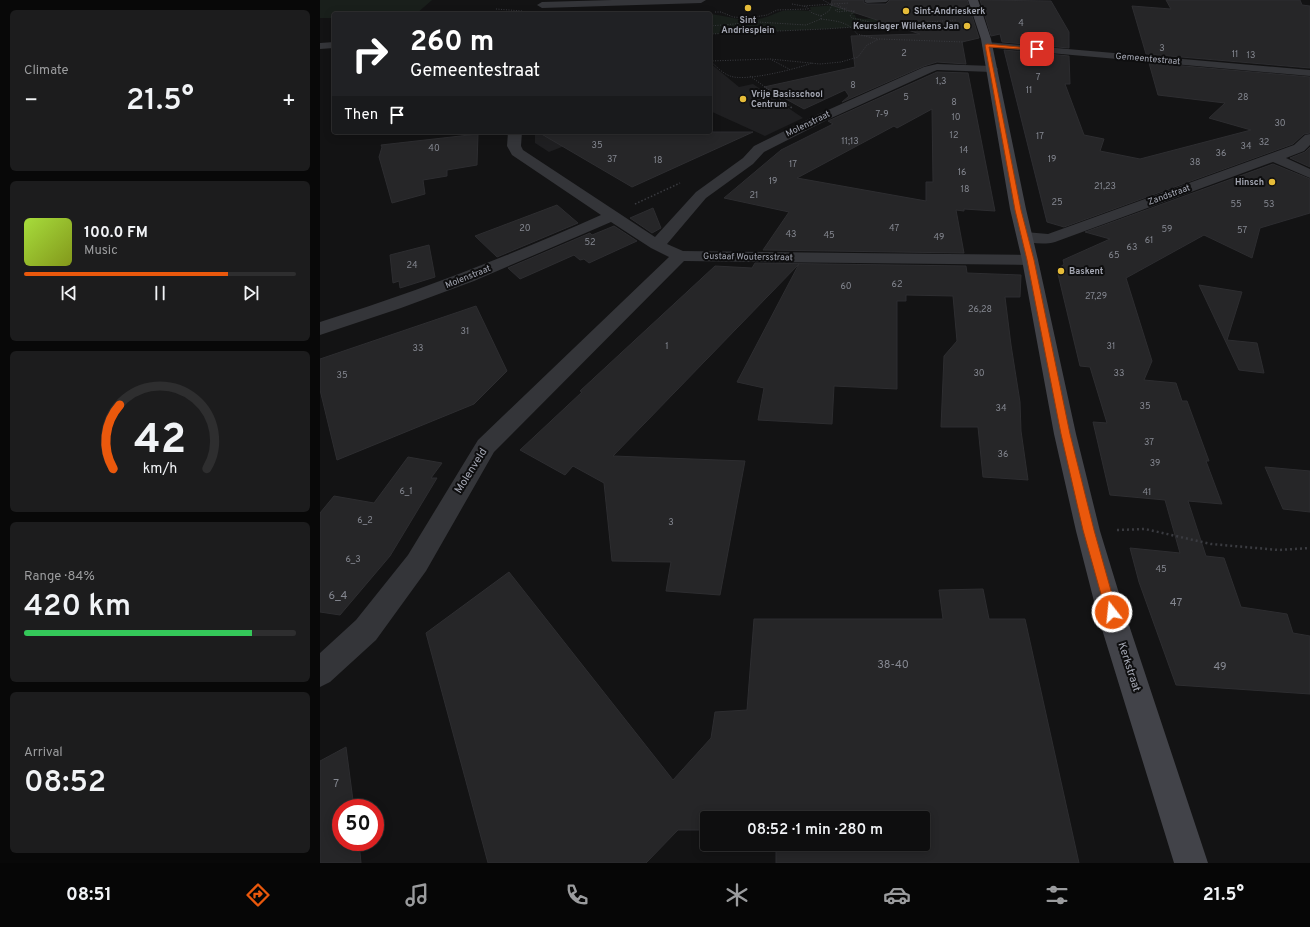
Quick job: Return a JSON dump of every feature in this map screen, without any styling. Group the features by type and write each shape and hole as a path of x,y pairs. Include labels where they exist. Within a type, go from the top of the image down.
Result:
{"main road":[{"name":"Kerkstraat","path":"973,0 980,18 987,44 1065,434 1088,530 1112,612 1191,863"}],"street":[{"path":"540,7 702,0"},
{"name":"Gemeentestraat","path":"987,44 1310,73"},
{"path":"320,46 332,45"},
{"name":"Molenstraat","path":"657,245 701,195 748,161 759,149 815,121 928,69 937,67 992,69"},
{"name":"Gustaaf Woutersstraat","path":"515,134 514,146 517,152 657,245 680,256 1027,249"},
{"name":"Zandstraat","path":"1027,249 1049,239 1299,148 1310,138"},
{"path":"1273,157 1310,174"},
{"name":"Molenstraat","path":"320,328 423,295 494,267 613,215"},
{"name":"Molenveld","path":"320,672 366,630 417,563 486,446 680,256"}],"lane":[{"path":"867,1 886,0"}],"path":[{"path":"823,0 832,5"},
{"path":"792,4 803,6 837,5 846,11"},
{"path":"821,16 829,11 832,5"},
{"path":"803,6 812,13 821,16"},
{"path":"496,9 540,7"},
{"path":"847,8 842,8 835,11 848,11"},
{"path":"714,12 721,12 733,17 748,18 767,15 777,10 808,9"},
{"path":"712,34 853,28 980,18"},
{"path":"712,26 730,26 748,22 763,21 805,25 816,23 821,19 845,23 861,36 879,39 987,44"},
{"path":"712,61 770,59 829,64 858,57 867,45 873,40 879,39"},
{"path":"770,59 789,69"},
{"path":"712,63 726,75 734,78 789,69 812,63"},
{"path":"750,76 800,114 815,121"},
{"path":"1088,530 1145,529 1211,544 1279,550 1310,548"}],"shaded area":[{"path":"320,0 432,0 418,12 332,12 332,18 320,18"},
{"path":"860,3 856,13 852,15 855,15 856,18 866,19 879,17 890,25 712,34 712,14 752,20 783,11 811,11 810,7"},
{"name":"Vrije Basisschool Centrum","path":"712,65 739,87 753,84 803,118 765,136 712,112"},
{"path":"535,134 595,134 549,152 535,143"}],"building":[{"path":"832,0 864,0 864,3 867,4 886,4 890,0 967,0 979,38 962,42 966,64 937,62 924,66 842,102 849,96 845,90 804,109 764,87 855,67 851,36 920,34 831,5"},
{"path":"980,0 1051,1 1069,32 1069,48 1002,42 1000,34 991,36"},
{"path":"1166,0 1300,0 1302,5 1310,6 1310,68 1146,54 1132,6 1171,9"},
{"path":"1004,50 1069,56 1070,84 1065,84 1084,135 1104,139 1100,151 1140,159 1251,130 1209,118 1225,103 1158,95 1149,63 1310,77 1310,133 1304,134 1293,144 1064,227 1047,222"},
{"path":"937,72 968,73 995,211 964,209 964,211 956,210 964,253 763,250 789,212 724,198 781,150 833,124 828,121","holes":["932,109 933,182 926,182 926,201 797,178 894,126 897,128"]},
{"path":"712,132 753,132 632,187 541,134 712,134"},
{"path":"478,134 477,165 447,170 447,176 423,180 425,194 392,203 379,157 382,147 381,145"},
{"path":"1310,147 1310,167 1290,158 1305,152"},
{"path":"1273,164 1310,179 1310,213 1260,228 1252,258 1204,235 1126,278 1152,361 1144,380 1176,383 1182,401 1187,401 1209,461 1206,461 1222,504 1188,501 1206,556 1224,558 1241,607 1287,614 1293,633 1310,636 1310,694 1176,685 1139,582 1130,548 1180,553 1165,500 1110,495 1093,422 1107,423 1090,367 1080,366 1057,270 1064,264 1063,260 1110,239 1085,232"},
{"path":"557,205 578,223 497,257 475,236"},
{"path":"653,208 661,228 652,233 630,218"},
{"path":"614,226 637,241 589,263 584,259 580,260 574,255 520,279 508,268 590,233 592,235"},
{"path":"429,245 435,277 400,288 399,281 393,283 390,255"},
{"path":"755,263 966,266 967,273 1021,275 1020,297 1005,297 1020,402 1021,431 1028,480 983,477 978,427 941,427 944,356 957,341 953,296 906,295 906,301 897,301 897,389 834,386 832,424 758,420 764,388 737,382 799,264 613,456 745,461 720,595 666,591 671,562 612,561 604,483 573,466 565,475 520,450 582,392 580,391 715,266 752,268"},
{"path":"1199,285 1242,292 1227,340 1257,343 1264,373 1239,370"},
{"path":"476,306 507,371 474,404 337,460 320,390 320,359"},
{"path":"408,457 442,463 431,478 437,478 390,556 340,615 320,612 320,513 334,496 374,503"},
{"path":"1265,467 1310,471 1310,512 1283,509"},
{"path":"509,572 673,780 711,738 715,712 747,710 754,619 943,619 939,590 983,589 989,619 1025,619 1079,863 776,863 776,851 930,851 930,811 700,811 700,830 678,830 646,863 488,863 426,633"},
{"path":"346,747 353,799 332,799 332,851 360,851 361,863 320,863 320,761"}],"place":[{"name":"Sint Andriesplein","path":"748,8"},
{"name":"Sint-Andrieskerk","path":"906,11"},
{"name":"Keurslager Willekens Jan","path":"967,26"},
{"name":"Vrije Basisschool Centrum","path":"743,99"},
{"name":"Hinsch","path":"1272,182"},
{"name":"Baskent","path":"1061,271"}],"route":[{"path":"1037,49 987,45 1018,210 1030,260 1065,434 1088,530 1112,612"}]}
